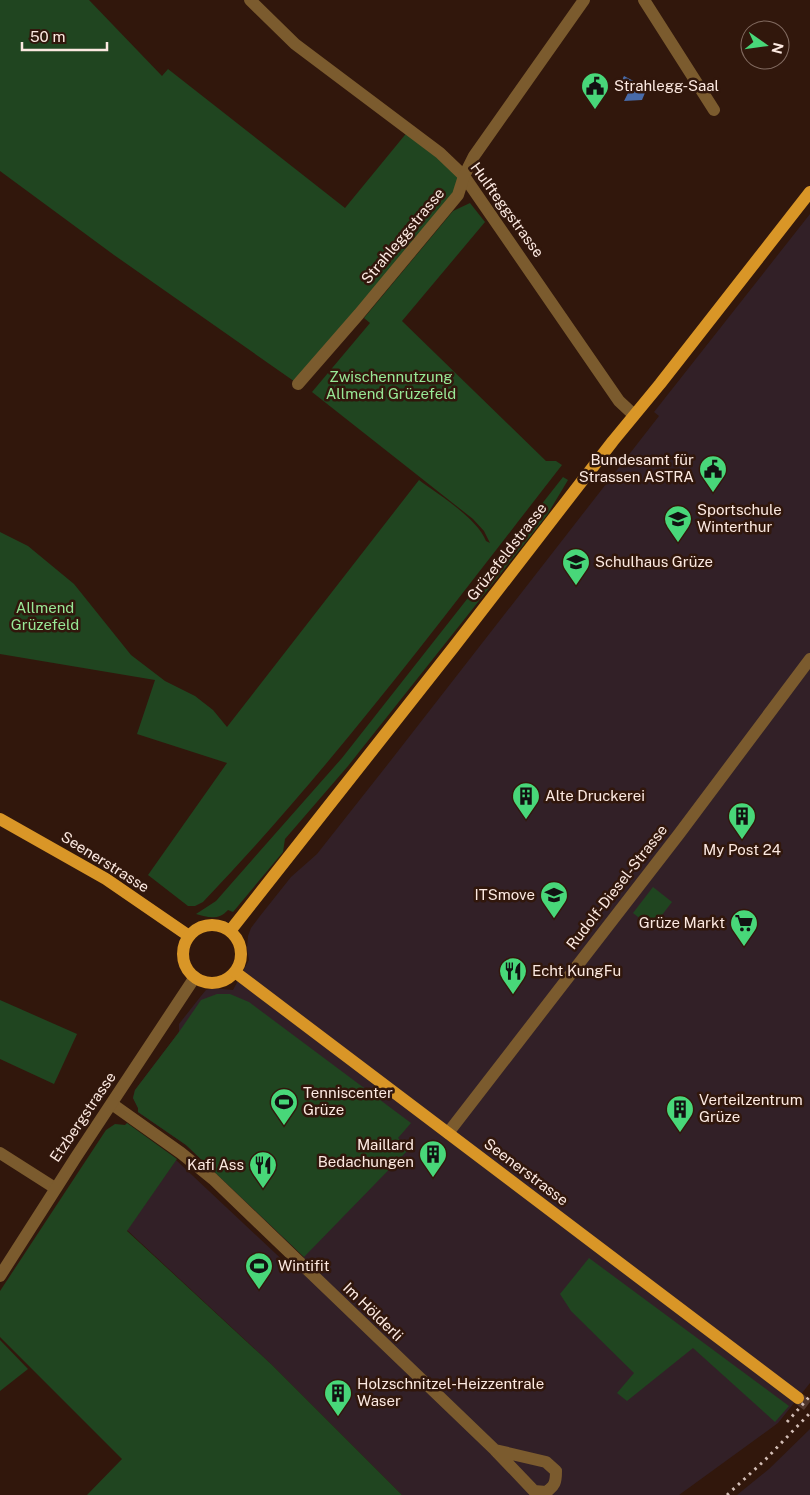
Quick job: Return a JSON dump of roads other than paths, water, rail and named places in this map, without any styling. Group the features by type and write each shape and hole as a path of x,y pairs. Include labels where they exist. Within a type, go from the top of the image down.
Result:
{"main road":[{"name":"Grüzefeldstrasse","path":"230,931 810,192"},
{"name":"Seenerstrasse","path":"0,819 106,879 189,936"},
{"path":"213,925 230,931 240,946 240,964 235,972 220,982 210,983 195,977 185,964 183,954 189,936 204,926 213,925"},
{"name":"Seenerstrasse","path":"235,972 798,1398"}],"street":[{"name":"Hulfteggstrasse","path":"250,0 295,44 440,153 464,176 619,401 634,415"},
{"name":"Strahleggstrasse","path":"298,384 458,195 464,176 474,156 584,0"},
{"path":"644,0 714,110"},
{"name":"Rudolf-Diesel-Strasse","path":"448,1133 679,834 810,659"},
{"name":"Etzbergstrasse","path":"0,1276 55,1188 195,977"},
{"name":"Im Hölderli","path":"112,1104 181,1153 213,1180 495,1450 534,1491 546,1492 553,1487 556,1480 556,1471 546,1462 495,1450"},
{"path":"0,1153 55,1188"}],"water":[{"path":"624,76 647,88 642,100 624,101 629,91 619,86"}],"tunnel":[{"path":"798,1398 810,1407"}],"railway":[{"path":"787,1422 810,1396"},
{"path":"727,1495 765,1460 810,1413"}],"place":[{"name":"Strahlegg-Saal","path":"595,110"},
{"name":"Bundesamt für Strassen ASTRA","path":"713,493"},
{"name":"Sportschule Winterthur","path":"678,543"},
{"name":"Schulhaus Grüze","path":"576,586"},
{"name":"Alte Druckerei","path":"526,820"},
{"name":"My Post 24","path":"742,840"},
{"name":"ITSmove","path":"554,919"},
{"name":"Grüze Markt","path":"744,947"},
{"name":"Echt KungFu","path":"513,995"},
{"name":"Tenniscenter Grüze","path":"284,1126"},
{"name":"Verteilzentrum Grüze","path":"680,1133"},
{"name":"Maillard Bedachungen","path":"433,1178"},
{"name":"Kafi Ass","path":"263,1189"},
{"name":"Wintifit","path":"259,1290"},
{"name":"Holzschnitzel-Heizzentrale Waser","path":"338,1417"}],"park label":[{"name":"Zwischennutzung Allmend Grüzefeld","path":"391,386"},
{"name":"Allmend Grüzefeld","path":"45,616"}]}
